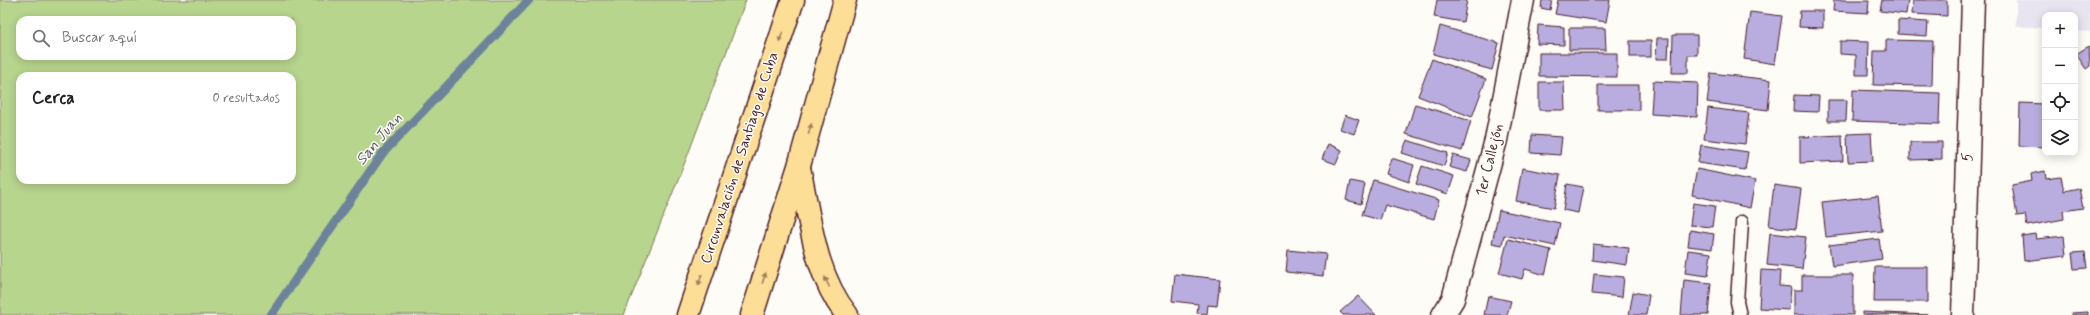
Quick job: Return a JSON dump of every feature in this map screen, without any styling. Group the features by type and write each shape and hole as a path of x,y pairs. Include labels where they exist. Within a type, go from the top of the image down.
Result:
{"highway":[{"name":"Circunvalación de Santiago de Cuba","path":"688,315 793,0"},
{"path":"752,315 799,166 845,0"},
{"path":"799,166 817,253 826,280 839,305 847,315"}],"street":[{"name":"1er Callejón","path":"1442,315 1453,299 1496,140 1523,0"},
{"name":"5","path":"1963,315 1973,0"}],"lane":[{"path":"1740,315 1737,302 1742,222"}],"shaded area":[{"path":"2016,0 2090,0 2090,32 2078,31 2078,12 2042,12 2042,28 2016,26"}],"green space":[{"path":"0,0 746,0 687,157 624,315 0,315"}],"building":[{"path":"1437,0 1467,0 1463,22 1434,17"},
{"path":"1542,0 1552,0 1550,10 1541,8"},
{"path":"1558,0 1610,0 1606,22 1555,14"},
{"path":"1834,0 1869,0 1868,13 1833,11"},
{"path":"1882,0 1908,0 1906,14 1880,11"},
{"path":"1913,0 1947,0 1947,16 1912,14"},
{"path":"1800,11 1823,11 1823,28 1799,27"},
{"path":"1750,12 1782,16 1775,64 1744,59"},
{"path":"1898,20 1928,22 1927,36 1898,34"},
{"path":"1538,25 1564,27 1564,45 1537,44"},
{"path":"1440,26 1499,43 1492,70 1433,54"},
{"path":"1569,28 1605,28 1606,50 1569,50"},
{"path":"1673,35 1697,35 1697,55 1688,55 1688,73 1672,73"},
{"path":"1657,38 1669,38 1668,59 1656,59"},
{"path":"1886,40 1933,41 1932,86 1873,85 1874,51 1886,51"},
{"path":"1630,41 1651,41 1651,57 1630,57"},
{"path":"1840,41 1869,42 1868,75 1856,75 1856,55 1840,54"},
{"path":"2089,46 2090,66 2086,69 2078,57 2078,53"},
{"path":"1539,53 1617,53 1617,77 1539,76"},
{"path":"1432,59 1486,79 1472,117 1418,96"},
{"path":"1711,73 1771,80 1768,110 1707,102"},
{"path":"1653,81 1698,83 1697,117 1651,114"},
{"path":"1539,82 1564,82 1565,110 1539,110"},
{"path":"1598,85 1639,85 1639,110 1598,110"},
{"path":"1853,90 1940,93 1939,124 1852,121"},
{"path":"1794,95 1819,96 1818,112 1793,111"},
{"path":"1828,100 1847,100 1846,121 1828,121"},
{"path":"2020,103 2042,104 2042,147 2019,146"},
{"path":"1415,104 1471,121 1462,151 1406,134"},
{"path":"1708,108 1749,113 1745,144 1704,139"},
{"path":"1345,115 1359,120 1354,134 1340,129"},
{"path":"1871,133 1873,161 1848,162 1847,134"},
{"path":"1532,135 1562,137 1560,155 1531,153"},
{"path":"1842,135 1843,161 1800,163 1800,137"},
{"path":"1407,140 1448,153 1444,166 1402,153"},
{"path":"1910,142 1942,142 1942,159 1910,160"},
{"path":"1328,144 1342,150 1336,164 1322,159"},
{"path":"1701,145 1748,152 1745,170 1698,163"},
{"path":"1453,155 1471,160 1467,172 1449,167"},
{"path":"1391,158 1414,165 1409,182 1386,174"},
{"path":"1422,166 1454,176 1448,194 1416,184"},
{"path":"1522,168 1560,175 1554,208 1516,201"},
{"path":"1697,169 1755,181 1750,208 1692,195"},
{"path":"2045,171 2046,179 2061,177 2064,191 2079,188 2083,208 2063,211 2064,219 2027,226 2025,215 2017,216 2012,185 2032,181 2031,174"},
{"path":"1373,180 1439,200 1434,219 1385,205 1380,220 1362,215"},
{"path":"1350,181 1365,184 1361,204 1346,200"},
{"path":"1567,184 1583,187 1578,213 1563,210"},
{"path":"1774,185 1801,189 1796,229 1769,226"},
{"path":"1878,196 1882,231 1826,237 1822,202"},
{"path":"1693,203 1715,206 1712,227 1690,225"},
{"path":"1499,210 1560,223 1555,246 1504,235 1502,245 1492,243"},
{"path":"1690,230 1714,234 1712,249 1688,246"},
{"path":"1770,233 1806,237 1802,269 1767,265"},
{"path":"2035,234 2036,239 2064,236 2066,256 2024,261 2022,236"},
{"path":"1508,239 1551,250 1545,275 1525,269 1522,279 1499,273"},
{"path":"1879,239 1882,259 1832,266 1829,245"},
{"path":"1593,244 1629,248 1627,265 1592,260"},
{"path":"1288,250 1326,254 1323,276 1286,272"},
{"path":"1688,250 1711,253 1708,276 1685,273"},
{"path":"2085,252 2087,268 2074,269 2072,253"},
{"path":"1875,267 1928,267 1928,302 1874,302"},
{"path":"1761,270 1780,271 1779,286 1791,287 1789,310 1759,308"},
{"path":"1175,274 1220,279 1217,306 1208,305 1207,314 1197,313 1198,304 1172,301"},
{"path":"1594,274 1624,277 1622,297 1592,294"},
{"path":"1802,275 1853,275 1853,315 1794,315 1794,290 1802,290"},
{"path":"1684,280 1711,283 1708,315 1681,315"},
{"path":"1633,292 1649,295 1646,315 1629,315"},
{"path":"1358,296 1376,315 1343,315 1340,312"},
{"path":"1488,296 1511,301 1507,315 1484,315"},
{"path":"1862,312 1928,315 1862,315"},
{"path":"2088,312 2088,315 2071,315 2071,313"}],"waterway":[{"name":"San Juan","path":"271,315 382,154 529,0"}]}
